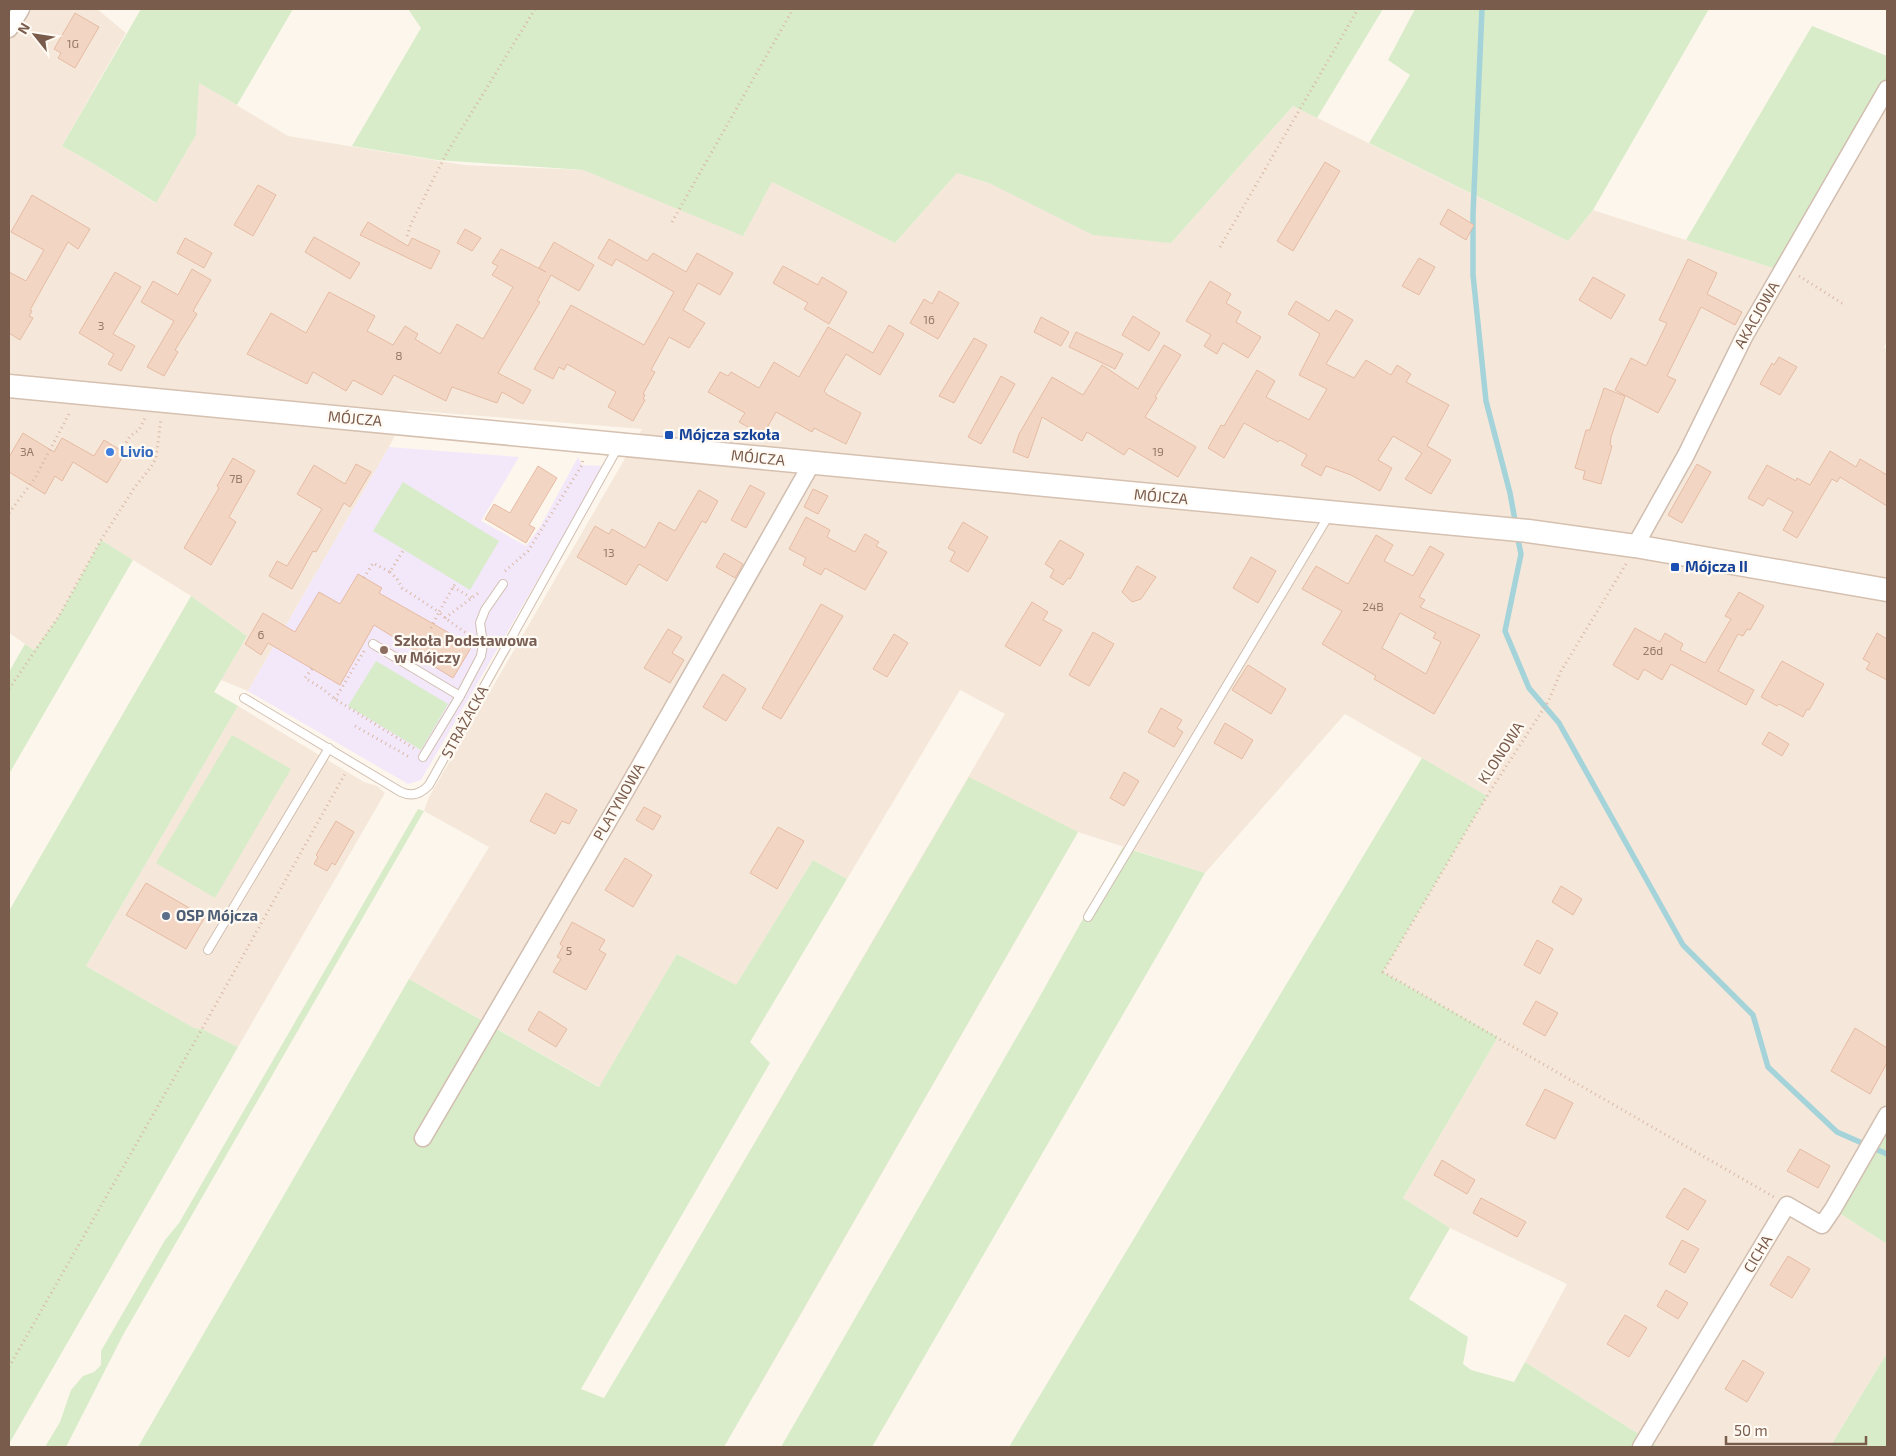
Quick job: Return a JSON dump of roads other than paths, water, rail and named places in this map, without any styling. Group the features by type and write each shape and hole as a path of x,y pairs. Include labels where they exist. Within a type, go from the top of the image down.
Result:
{"street":[{"path":"9,29 20,9"},
{"name":"AKACJOWA","path":"1635,546 1686,455 1744,337 1887,89"},
{"name":"MÓJCZA","path":"9,386 153,407 619,445 1518,530 1635,546 1887,590"},
{"name":"PLATYNOWA","path":"423,1138 617,806 812,464"},
{"name":"CICHA","path":"1641,1447 1787,1205 1822,1226 1887,1115"}],"lane":[{"name":"STRAŻACKA","path":"244,698 408,795 417,794 424,790 430,785 619,445"},
{"path":"1088,917 1330,513"},
{"path":"424,756 460,696 481,656 483,644 480,623 500,580"},
{"path":"373,644 460,696"},
{"path":"208,950 329,748"}],"waterway":[{"path":"1482,9 1473,214 1473,275 1486,401 1510,493 1516,526"},
{"path":"1517,535 1521,554 1505,631 1529,688 1559,723 1683,945 1753,1015 1768,1067 1837,1132 1887,1154"}],"place":[{"name":"Mójcza szkoła","path":"669,435"},
{"name":"Livio","path":"110,452"},
{"name":"Mójcza II","path":"1675,567"},
{"name":"Szkoła Podstawowa w Mójczy","path":"384,650"},
{"name":"OSP Mójcza","path":"166,916"}]}
